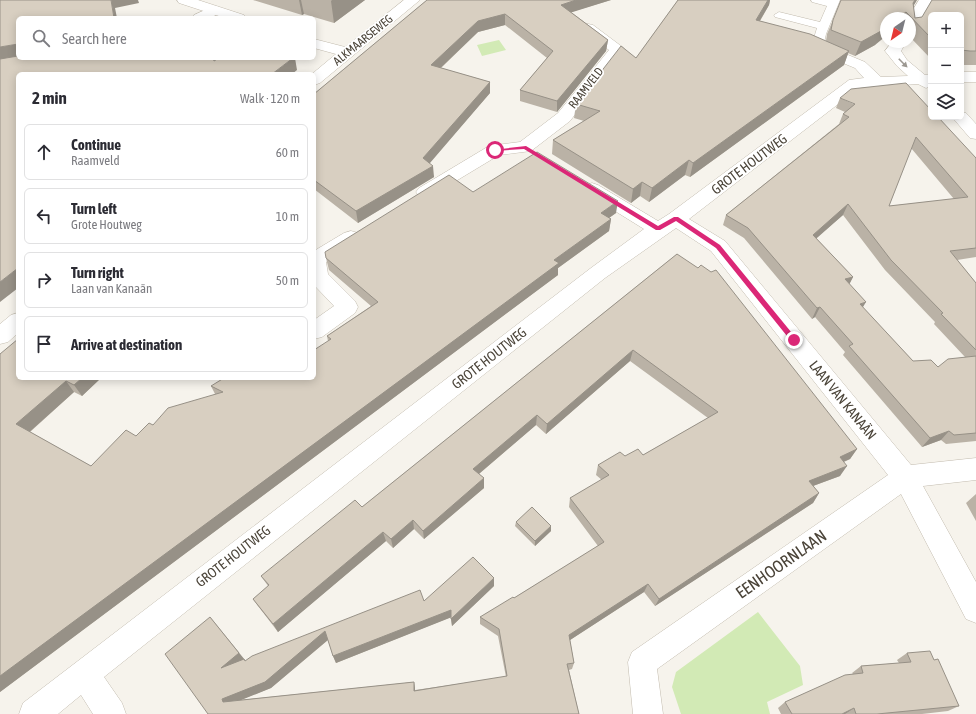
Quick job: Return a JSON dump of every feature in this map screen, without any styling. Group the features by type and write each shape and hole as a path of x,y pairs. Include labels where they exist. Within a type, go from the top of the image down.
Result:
{"street":[{"path":"184,0 233,16"},
{"name":"ALKMAARSEWEG","path":"316,78 412,0"},
{"path":"916,17 926,0"},
{"path":"203,16 214,10"},
{"name":"RAAMVELD","path":"409,202 495,150 531,152 564,117 618,49 588,28"},
{"path":"316,44 348,53"},
{"path":"815,46 860,65 876,80"},
{"name":"GROTE HOUTWEG","path":"894,48 893,50 902,63 928,82"},
{"path":"964,77 976,77"},
{"name":"GROTE HOUTWEG","path":"34,714 598,273 667,224 855,83 876,80 928,82"},
{"path":"963,120 976,134"},
{"path":"578,180 667,224"},
{"name":"LAAN VAN KANAÄN","path":"667,224 718,246 905,477 976,609"},
{"path":"316,330 348,307 318,277 316,259 369,227"},
{"path":"0,336 16,323"},
{"name":"EENHOORNLAAN","path":"648,714 642,662 905,477 976,469"},
{"path":"84,674 111,714"}],"lane":[{"path":"815,46 834,2 816,0"},
{"path":"779,15 823,26"}],"green space":[{"path":"499,40 506,50 482,56 477,45"},
{"path":"758,612 800,666 803,685 767,702 770,714 681,714 672,687 676,672"}],"building":[{"path":"0,0 111,0 114,16 16,16 16,44 0,47"},
{"path":"427,0 576,0 561,5 608,40 557,101 520,90 553,51 505,14 478,21 431,65 490,82 423,158 433,166 356,211 316,181 316,92"},
{"path":"678,0 768,0 756,20 810,34 849,51 693,163 689,160 652,188 642,182 633,189 553,140 600,111 576,104 621,46 636,58"},
{"path":"841,0 915,0 913,3 914,12 880,12 880,32 861,42 831,30 833,20"},
{"path":"932,0 976,0 976,51 964,50 964,12 928,12 928,35 916,22 916,18 922,17"},
{"path":"16,56 16,60 290,60 275,72 16,72 16,270 0,282 0,59"},
{"path":"906,83 928,107 928,120 941,120 976,158 976,248 950,251 976,283 976,350 941,314 943,313 891,260 848,204 813,235 853,277 845,279 866,302 860,304 913,361 931,360 938,367 948,359 976,356 976,433 954,435 949,431 930,438 849,346 853,344 820,307 817,308 748,228 726,215 849,117 843,114 855,104 840,98 851,89","holes":["916,137 968,197 889,206"]},
{"path":"537,152 618,201 601,213 611,219 554,260 559,263 0,676 0,354 16,341 16,380 80,380 74,385 66,381 16,424 91,466 126,430 136,436 149,423 153,425 168,408 223,392 211,386 221,380 316,380 316,349 331,339 327,336 378,302 326,258 325,252 449,175 473,192"},
{"path":"677,254 698,268 701,265 711,272 716,270 857,449 840,457 847,466 809,481 819,493 659,599 648,584 569,635 574,663 567,664 579,714 208,714 165,654 210,617 239,653 221,668 244,659 245,661 252,656 420,590 424,601 473,557 494,578 451,619 451,610 333,656 325,631 265,682 222,699 223,702 414,682 414,691 507,676 499,629 480,617 513,597 514,598 604,542 570,498 609,475 598,465 620,452 625,456 638,449 643,455 718,412 633,350 547,424 537,415 473,469 484,478 423,531 413,520 391,539 383,532 273,624 253,599 269,585 261,576 355,500 362,507"},
{"path":"532,507 551,526 535,541 516,522"},
{"path":"930,651 934,660 938,659 959,706 877,714 856,714 854,708 842,714 792,714 785,702 845,675 863,673 861,666 911,662 907,653"}],"route":[{"path":"495,150 525,147 658,229 676,219 718,246 794,340"}]}
